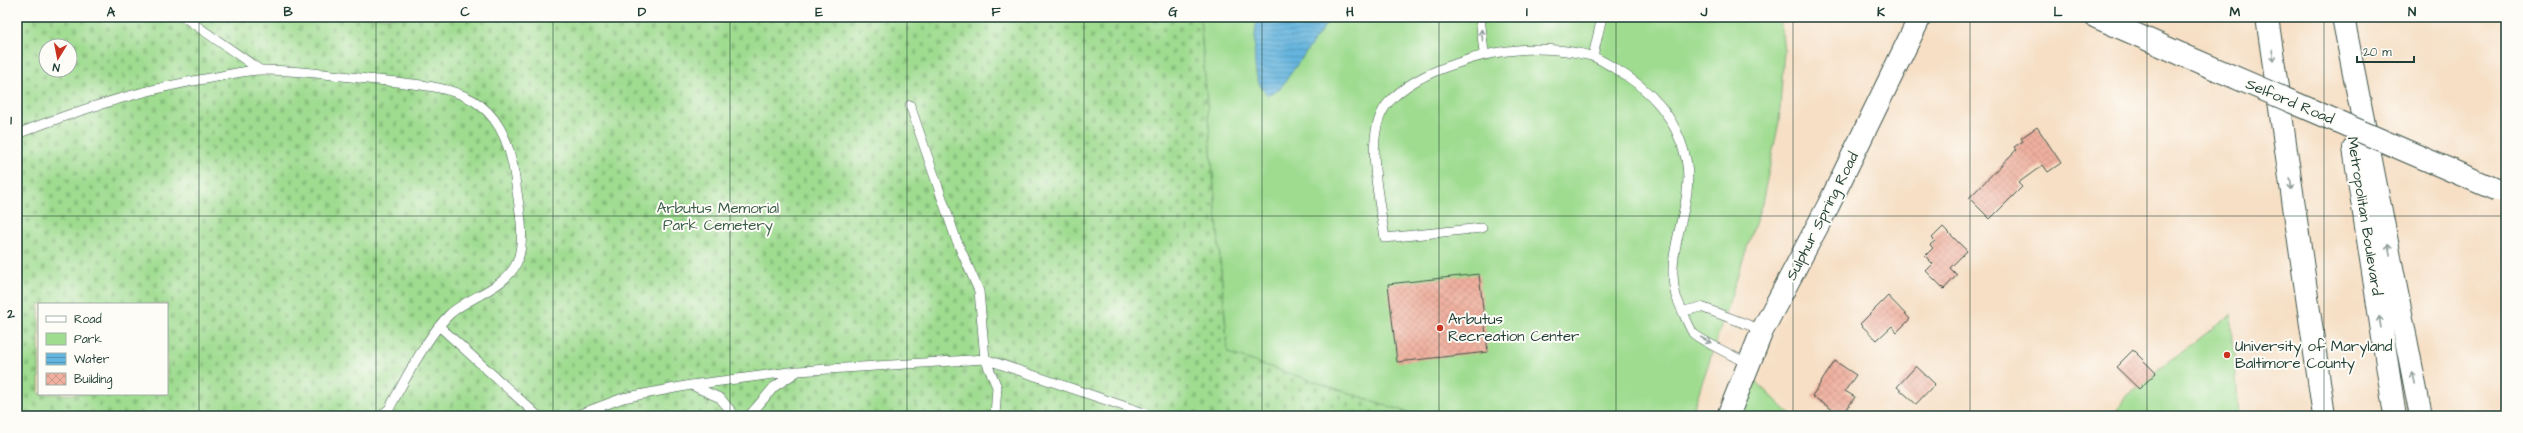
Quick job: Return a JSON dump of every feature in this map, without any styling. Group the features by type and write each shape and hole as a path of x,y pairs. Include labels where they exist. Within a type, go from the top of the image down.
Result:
{"main road":[{"name":"Sulphur Spring Road","path":"1728,416 1762,330 1828,206 1920,17"},
{"name":"Selford Road","path":"2096,17 2502,191"},
{"path":"2267,17 2324,416"},
{"name":"Metropolitan Boulevard","path":"2334,17 2395,416"},
{"path":"2343,17 2421,416"},
{"path":"2305,285 2319,416"}],"lane":[{"path":"184,17 260,70"},
{"path":"1480,17 1484,53"},
{"path":"1593,56 1602,17"},
{"path":"1482,228 1386,238 1374,163 1376,131 1386,105 1405,86 1446,67 1484,53 1526,49 1563,50 1593,56 1644,86 1664,110 1678,136 1686,160 1687,190 1675,244 1674,274 1676,296 1693,334 1749,364"},
{"path":"17,134 72,112 135,92 260,70 294,71 452,89 476,102 495,119 507,142 513,164 522,243 517,262 508,277 452,312 439,326 389,409 381,416"},
{"path":"910,105 956,239 979,291 985,358 997,387 995,416"},
{"path":"1684,311 1701,307 1762,330"},
{"path":"439,326 538,416"},
{"path":"575,416 623,398 757,374 985,358 1153,416"},
{"path":"749,416 774,387 798,371"},
{"path":"691,385 720,398 735,416"}],"green space":[{"name":"Arbutus Memorial Park Cemetery","path":"17,17 1200,17 1228,353 1419,416 17,416"},
{"name":"Arbutus Recreation Center","path":"1200,17 1780,17 1784,51 1779,122 1762,203 1691,416 1419,416 1228,353"},
{"path":"2231,314 2239,416 2115,416 2126,396"},
{"path":"1755,380 1792,416 1740,416"}],"water":[{"path":"1256,17 1329,17 1327,23 1279,90 1268,95 1262,88 1255,69"}],"building":[{"path":"2037,127 2061,163 2048,172 2043,165 2018,183 2022,187 1990,219 1969,198 2016,150 2014,147 2023,141 2021,138"},
{"path":"1943,227 1967,251 1950,268 1957,275 1944,289 1926,271 1933,264 1925,256 1933,248 1930,245 1935,241 1932,238"},
{"path":"1479,274 1488,352 1397,362 1388,284"},
{"path":"1888,296 1910,319 1897,332 1892,326 1877,340 1860,324"},
{"path":"2133,350 2156,373 2139,389 2116,367"},
{"path":"1835,361 1856,375 1845,391 1855,397 1842,416 1812,396"},
{"path":"1916,366 1935,384 1916,404 1897,387"}],"place":[{"name":"Arbutus Recreation Center","path":"1440,328"},
{"name":"University of Maryland Baltimore County","path":"2227,355"}]}
